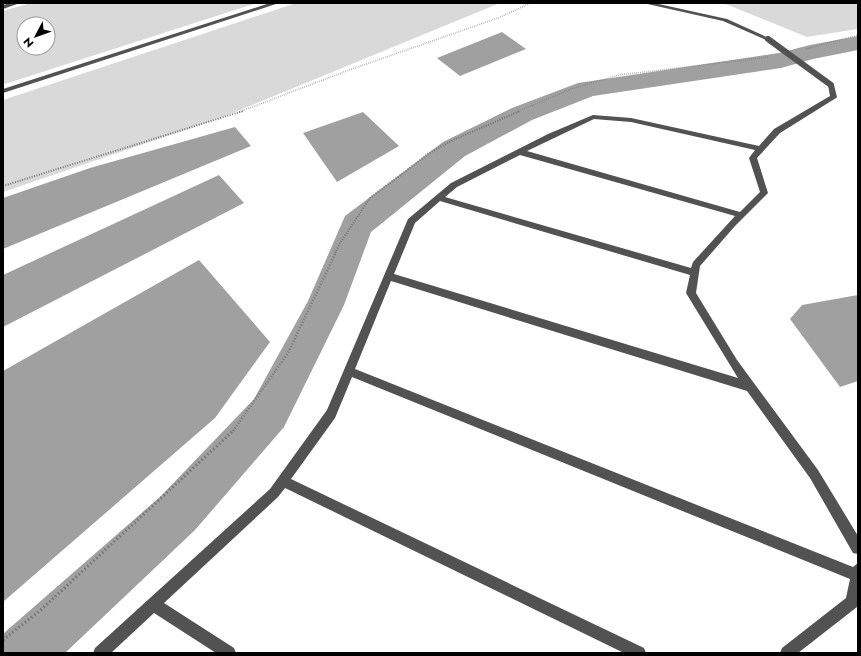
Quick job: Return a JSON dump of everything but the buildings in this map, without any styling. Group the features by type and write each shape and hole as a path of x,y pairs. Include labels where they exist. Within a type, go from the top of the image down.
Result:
{"street":[{"path":"3,7 17,3"},
{"path":"3,91 276,3"},
{"path":"646,3 725,20 768,40 831,85 834,97 777,131 753,158 764,193 741,215 696,265 691,293 733,363 814,474 858,548"},
{"path":"100,653 274,493 332,414 411,220 454,185 551,136 593,117 631,120 760,149"},
{"path":"520,152 741,215"},
{"path":"438,198 694,273"},
{"path":"388,276 751,387"},
{"path":"349,371 858,573 852,602 788,653"},
{"path":"283,481 639,653"},
{"path":"153,604 229,653"}],"path":[{"path":"3,186 243,111 349,70 498,18 531,3"}],"shaded area":[{"path":"31,3 257,3 5,84 3,80 3,11"},
{"path":"296,3 500,3 223,117 3,192 3,100"},
{"path":"723,3 858,3 858,29 807,37"},
{"path":"502,32 526,49 460,76 437,58"},
{"path":"363,112 399,146 337,182 303,133"},
{"path":"235,127 251,146 3,249 3,198 90,168"},
{"path":"219,175 244,203 3,327 3,275"},
{"path":"199,260 270,342 215,418 3,602 3,371"},
{"path":"858,295 858,381 840,387 790,319 802,305"}],"waterway":[{"path":"24,653 178,513 269,413 325,305 357,225 454,149 522,114 587,89 781,60 810,52 858,43"}]}
